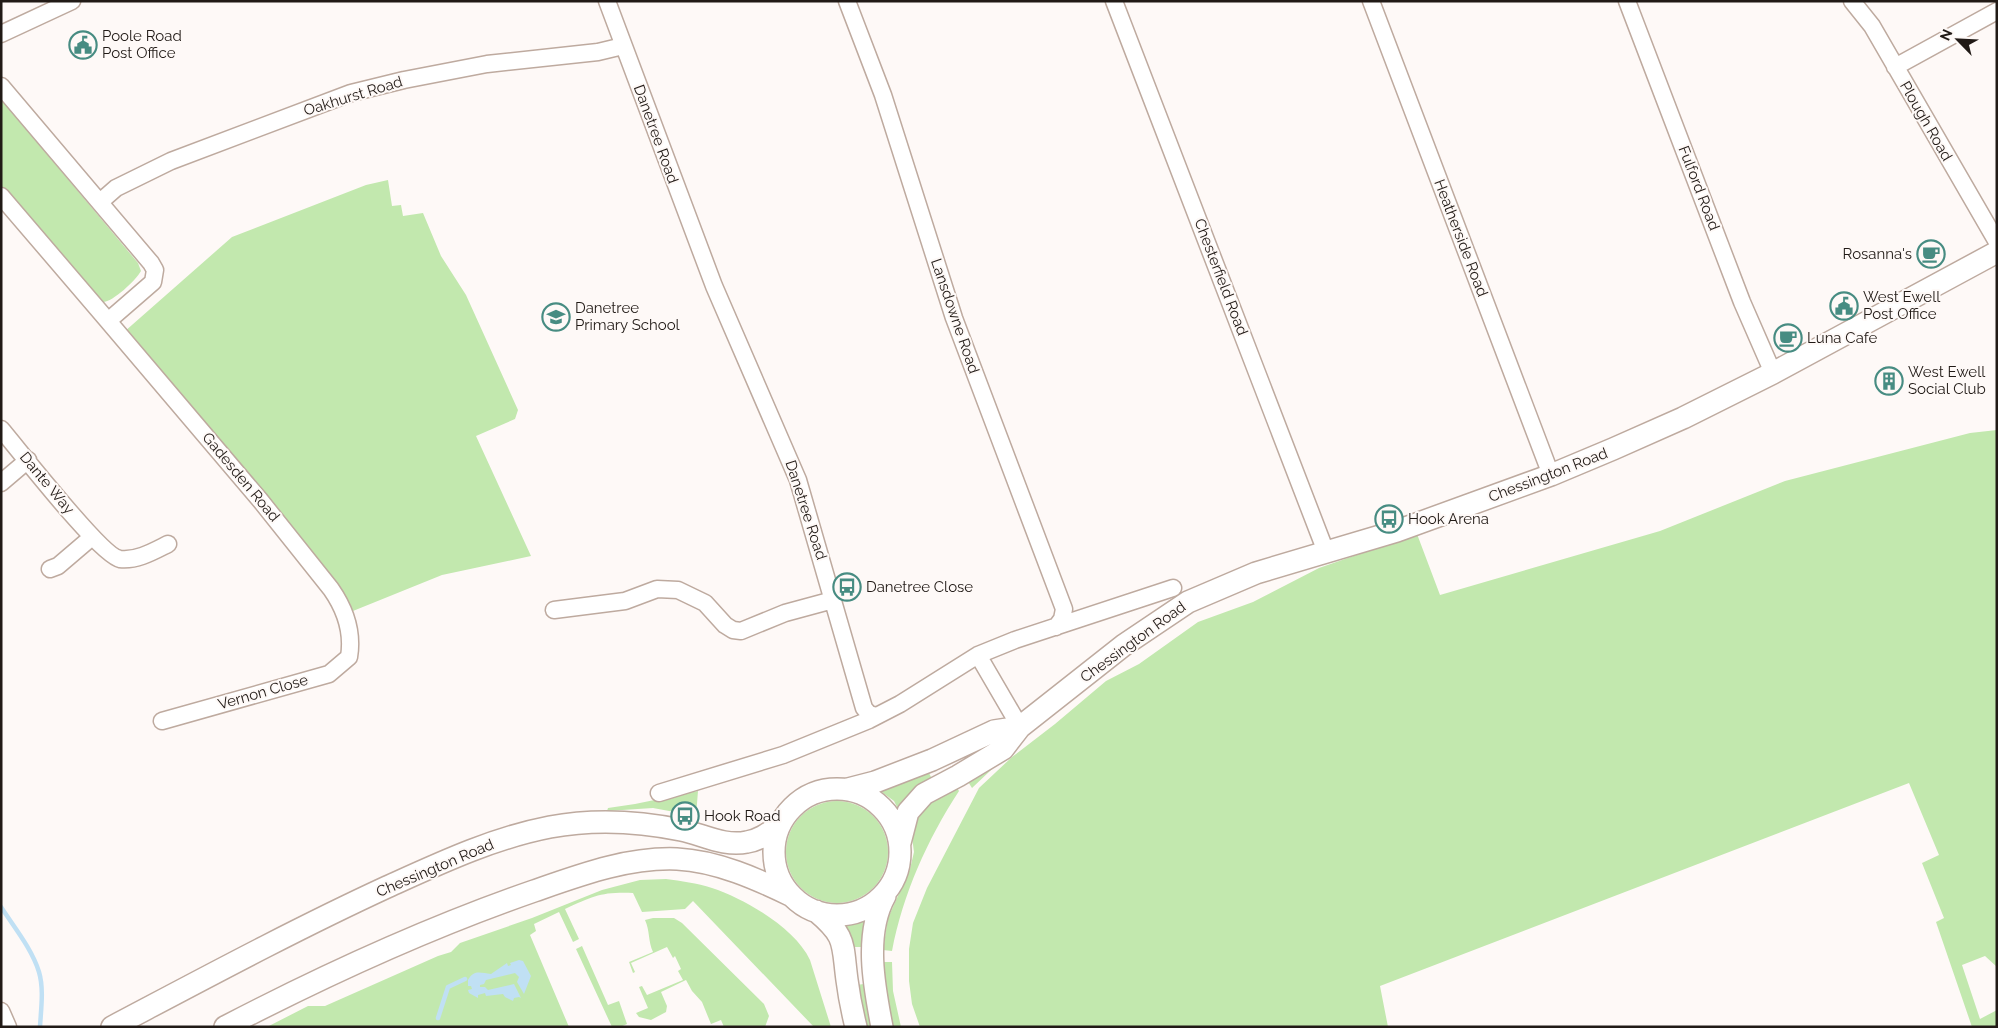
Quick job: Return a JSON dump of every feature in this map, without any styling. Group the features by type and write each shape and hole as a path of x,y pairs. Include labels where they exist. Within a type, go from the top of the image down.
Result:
{"main road":[{"name":"Chessington Road","path":"225,1027 303,987 393,946 492,906 602,868 638,861 678,859 724,868 756,878 792,896 815,911 843,916 861,912 880,898 893,880 899,862 900,844 908,812 924,794 1003,749 1020,727 1124,645 1188,602 1256,573 1397,531 1551,475 1683,418 1773,373 1997,252"},
{"name":"Chessington Road","path":"848,789 875,782 932,760 994,731 1020,727"},
{"name":"Chessington Road","path":"792,896 784,886 775,862 776,837 787,813 808,796 834,788 848,789 867,796 883,808 897,830 900,844"},
{"name":"Chessington Road","path":"112,1027 324,916 428,868 476,848 521,833 593,821 682,830 723,842 746,843 764,836 780,825"},
{"path":"882,1027 875,974 873,938 877,913 893,880"},
{"path":"815,911 834,928 844,947 847,983 856,1027"}],"street":[{"path":"1,34 72,1"},
{"name":"Danetree Road","path":"606,1 714,286 798,480 864,708 869,714 876,716"},
{"name":"Lansdowne Road","path":"847,1 883,95 954,318 1064,609 1062,619 1056,627"},
{"name":"Chesterfield Road","path":"1114,1 1326,552"},
{"name":"Heatherside Road","path":"1371,1 1551,475"},
{"name":"Fulford Road","path":"1627,1 1742,302 1773,373"},
{"name":"Plough Road","path":"1852,1 1872,26 1997,242"},
{"path":"1895,67 1997,11"},
{"name":"Oakhurst Road","path":"100,202 116,188 171,161 351,94 404,80 488,64 598,52 623,46"},
{"path":"1,86 151,263 155,275 153,282 108,321"},
{"name":"Gadesden Road","path":"1,196 260,500 331,589 338,599 348,623 351,646"},
{"name":"Dante Way","path":"1,429 92,537 109,554 120,559 147,555 168,544"},
{"path":"1,483 28,460"},
{"path":"50,569 58,566 92,537"},
{"path":"659,793 783,755 876,716 900,704 978,656 1015,640 1173,588"},
{"path":"554,610 618,603 657,590 678,590 705,603 725,625 733,630 741,631 785,613 833,600"},
{"name":"Vernon Close","path":"162,722 329,674 349,657 351,646"},
{"path":"978,656 1020,727"},
{"path":"1,1011 8,1027"}],"green space":[{"path":"1,99 138,263 141,271 138,275 124,290 107,301 103,302 95,299 1,188"},
{"path":"388,180 392,206 401,205 403,216 423,213 441,256 466,295 518,410 515,419 476,436 531,556 442,575 348,613 124,332 232,237 366,185"},
{"path":"1997,430 1997,967 1985,956 1962,965 1980,1019 1997,1010 1997,1027 1972,1027 1936,922 1944,918 1922,863 1939,855 1909,783 1380,986 1388,1027 920,1027 912,1004 909,981 909,949 913,923 927,888 979,788 1012,757 1106,681 1139,664 1198,622 1253,602 1319,568 1417,534 1440,595 1660,531 1785,481 1970,433"},
{"path":"1009,753 972,788 967,780"},
{"path":"927,769 932,779 898,809 894,801 879,790"},
{"path":"956,786 959,791 927,848 910,888 892,951 883,950 888,918 910,869 914,852 911,830 922,806"},
{"path":"698,791 696,816 653,808 607,811 608,808"},
{"path":"837,801 857,805 873,816 884,832 888,852 884,872 873,888 857,899 837,903 817,899 801,888 790,872 786,852 790,832 801,816 817,805"},
{"path":"666,879 689,882 725,893 754,907 781,926 803,948 810,960 831,1027 814,1027 693,901 685,909 642,912 633,893 613,893 583,901 565,909 579,939 573,942 559,912 534,924 536,931 530,935 569,1027 267,1027 308,1006 325,1006 451,952 460,943 532,918 602,890 640,880"},
{"path":"674,918 682,923 764,1004 769,1016 765,1027 724,1027 721,1020 711,1024 702,1002 692,991 686,980 661,992 667,1006 666,1012 651,1020 639,1017 636,1013 648,1008 639,987 642,986 647,995 683,980 678,971 681,969 675,956 673,958 667,947 631,963 635,972 633,973 629,962 653,952 645,920"},
{"path":"867,918 864,947 852,947 844,925 860,923"},
{"path":"582,946 608,1005 619,1001 627,1024 620,1027 612,1027 576,949"},
{"path":"882,962 892,962 893,991 901,1027 888,1027"},
{"path":"864,984 871,1027 862,1027 856,985"}],"water":[{"path":"519,960 523,961 531,976 524,994 517,982 519,977 515,973 486,980 480,987 485,987 488,990 514,984 521,998 514,998 513,1001 503,994 486,996 485,993 478,995 478,998 469,993 468,990 472,989 471,986 468,986 468,980 473,974 478,972 491,974 507,963 508,966 511,965 510,963"}],"waterway":[{"path":"1,907 27,947 39,972 42,992 40,1027"},
{"path":"438,1018 448,987 465,979"}],"place":[{"name":"Poole Road Post Office","path":"83,45"},
{"name":"Rosanna's","path":"1931,254"},
{"name":"West Ewell Post Office","path":"1844,306"},
{"name":"Danetree Primary School","path":"556,317"},
{"name":"Luna Cafe","path":"1788,338"},
{"name":"West Ewell Social Club","path":"1889,381"},
{"name":"Hook Arena","path":"1389,519"},
{"name":"Danetree Close","path":"847,587"},
{"name":"Hook Road","path":"685,816"}]}
